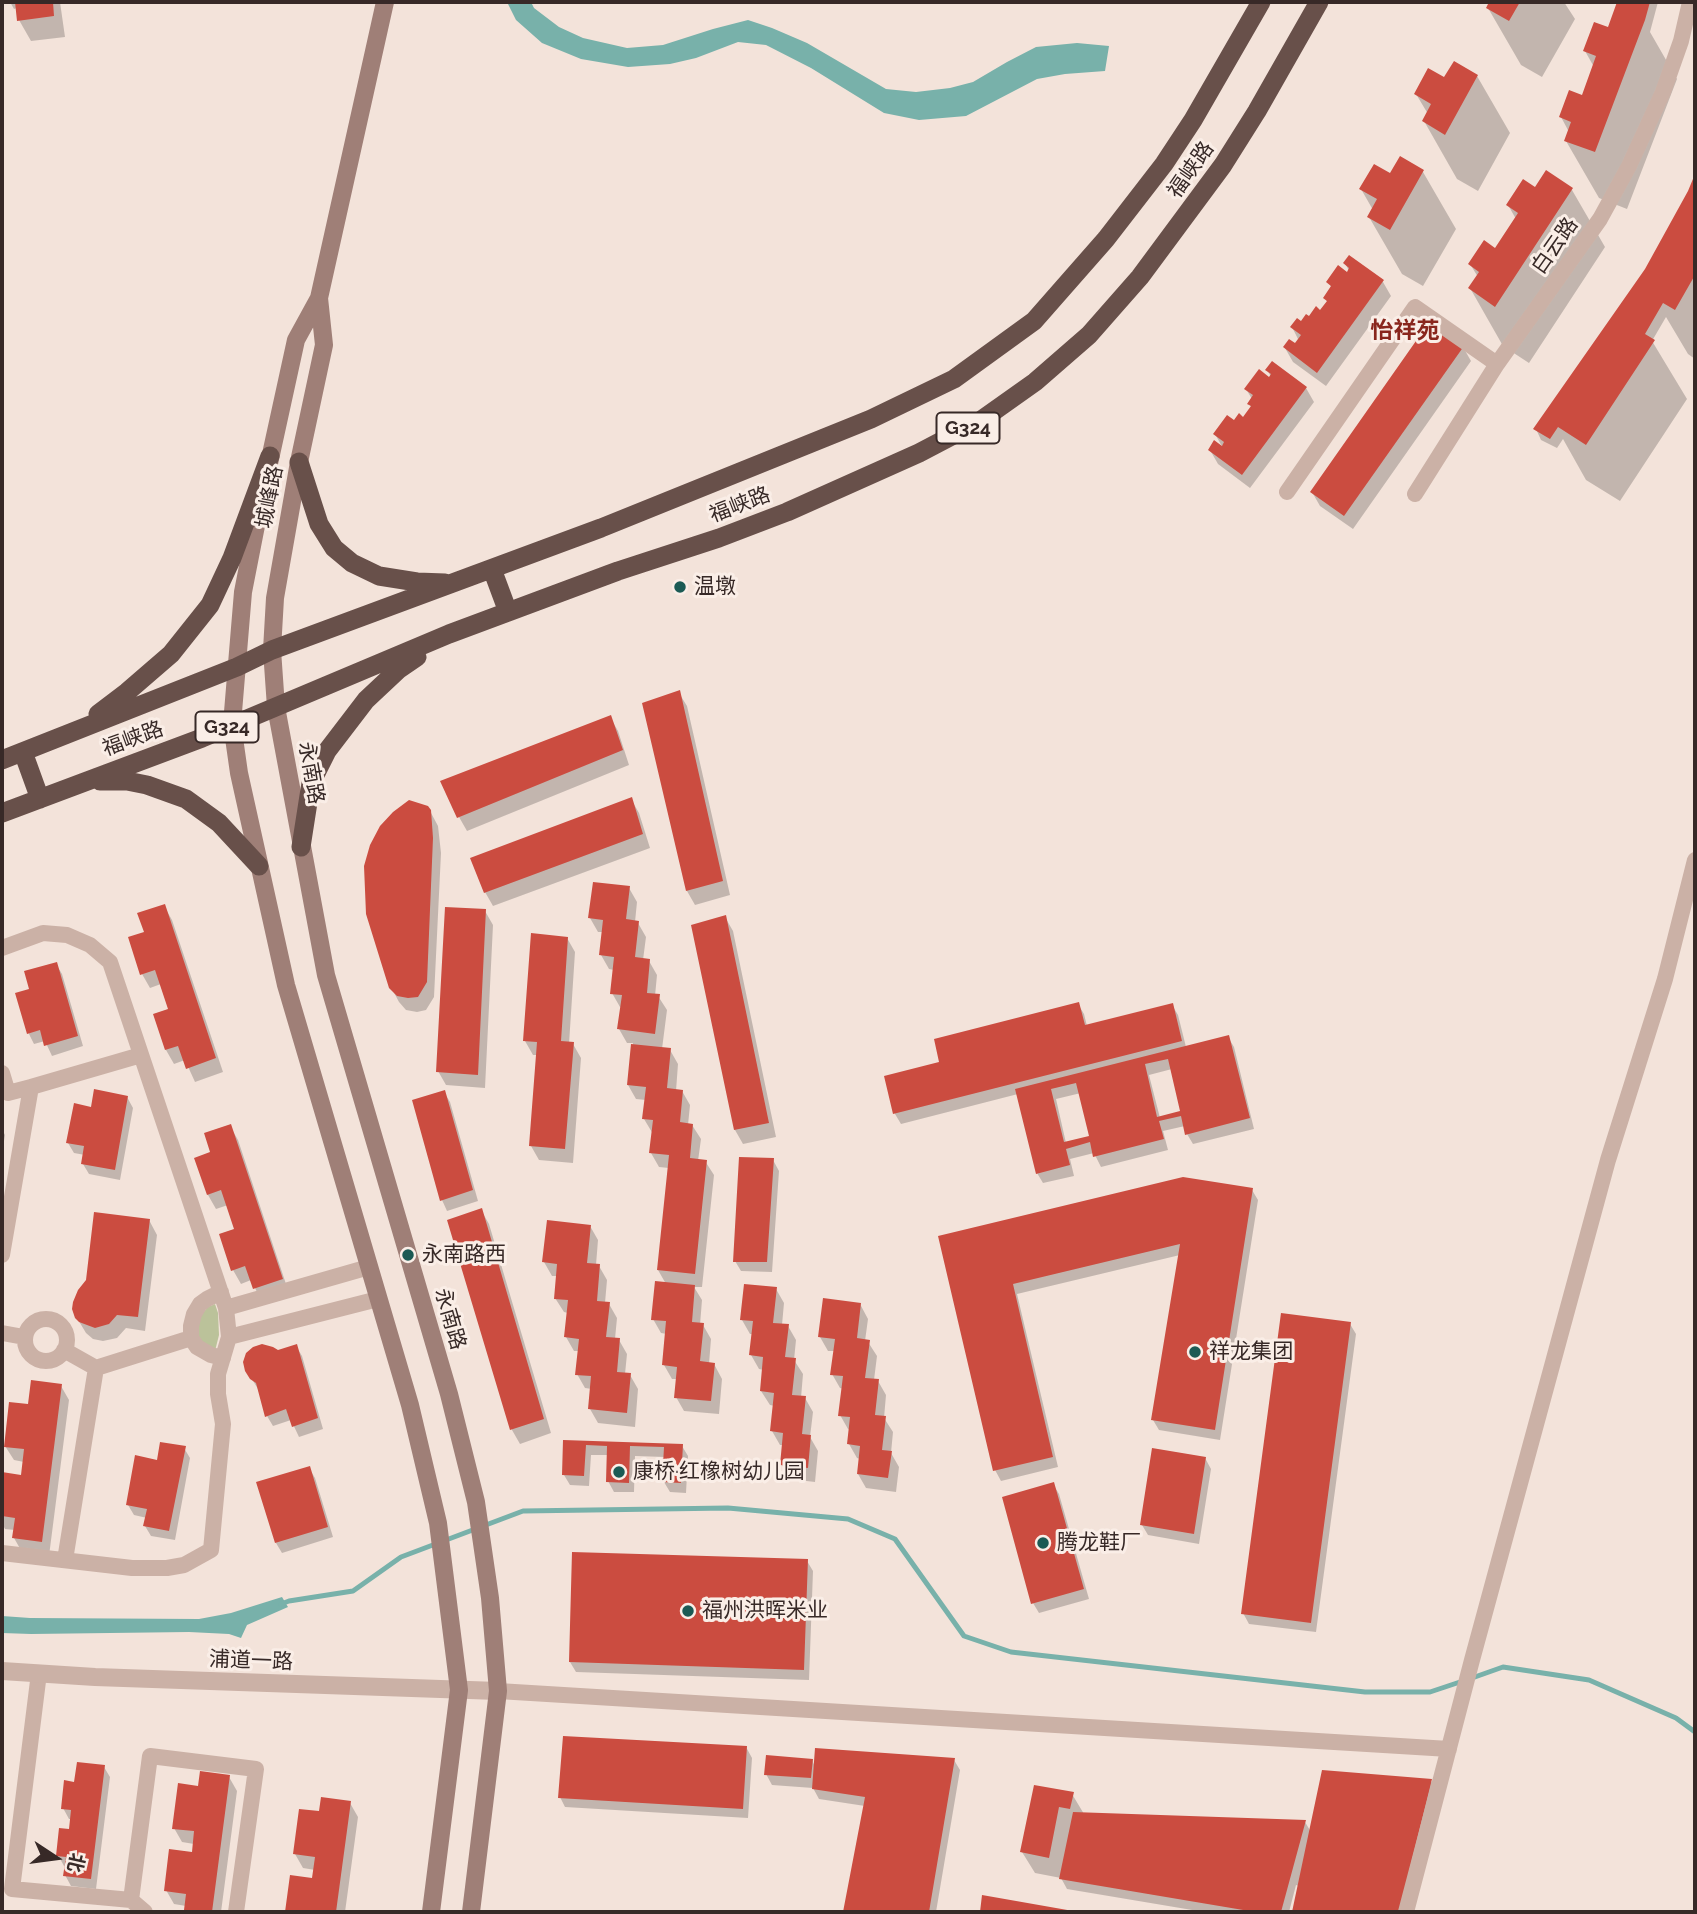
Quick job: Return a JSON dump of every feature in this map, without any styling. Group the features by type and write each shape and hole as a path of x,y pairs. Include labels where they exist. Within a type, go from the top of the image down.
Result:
{"highway":[{"name":"福峡路","path":"2,760 237,667 272,650 601,528 871,419 954,379 1034,321 1106,239 1164,164 1193,120 1261,2"},
{"name":"福峡路","path":"2,813 176,748 449,634 787,512 950,439 980,421 1008,402 1089,335 1140,277 1223,165 1320,2"},
{"path":"75,731 127,692 171,654 210,605 232,558 270,456"},
{"path":"299,462 319,524 334,548 352,563 379,576 417,582 453,583"},
{"path":"492,569 509,612"},
{"path":"301,847 311,783 327,751 366,700 398,670 449,634"},
{"path":"23,751 40,799"},
{"path":"85,781 127,781 186,799 219,823 259,866"}],"main road":[{"name":"城峰路","path":"385,2 319,298 296,340 256,521 243,592 232,724 239,773 286,985 410,1405 438,1523 459,1690 431,1912"},
{"name":"城峰路","path":"276,707 272,650 275,598 299,462 324,345 319,298"},
{"path":"256,521 287,526"},
{"name":"永南路","path":"276,707 326,975 449,1394 476,1502 490,1598 498,1691 471,1912"}],"street":[{"name":"白云路","path":"1415,494 1497,364 1600,219 1629,166 1663,92 1681,41 1690,2"},
{"path":"1287,492 1415,307 1497,364"},
{"path":"1406,1912 1608,1160 1665,979 1695,860"},
{"path":"2,948 43,933 67,935 90,945 110,962 223,1300 229,1337 218,1374 223,1424 211,1550 184,1564 167,1568 132,1568 2,1553"},
{"path":"2,1073 5,1093 141,1055"},
{"path":"2,1255 31,1087"},
{"path":"223,1358 204,1352 191,1338 194,1314 207,1298 223,1300 369,1267"},
{"path":"229,1337 378,1299"},
{"path":"48,1318 55,1320 67,1336 64,1350 54,1360 39,1360 33,1357 25,1345 24,1337 35,1321 48,1318"},
{"path":"2,1333 24,1337"},
{"path":"64,1350 96,1368 191,1338"},
{"path":"65,1560 96,1368"},
{"name":"浦道一路","path":"2,1671 95,1678 498,1691"},
{"path":"39,1672 12,1889 131,1900 145,1912"},
{"path":"498,1691 1449,1749"},
{"path":"131,1900 150,1756 256,1769 236,1912"}],"green space":[{"path":"215,1304 219,1335 215,1351 198,1341 198,1318 208,1307"}],"water":[{"path":"507,2 531,2 534,8 559,27 583,38 627,48 663,45 748,20 807,43 886,89 916,92 973,82 1036,47 1077,43 1109,46 1105,71 1037,79 966,116 919,120 884,113 811,68 766,45 738,42 696,58 670,64 628,67 581,59 542,43 516,20"},
{"path":"282,1597 288,1607 247,1625 241,1638 229,1634 189,1632 2,1633 2,1616 199,1619 231,1613"}],"building":[{"path":"15,2 53,2 54,16 17,21"},
{"path":"1489,2 1520,2 1509,21 1486,8"},
{"path":"1617,2 1650,2 1595,152 1564,141 1571,122 1559,117 1569,90 1582,95 1596,56 1583,51 1594,22 1608,27"},
{"path":"1454,61 1478,75 1445,135 1422,121 1431,104 1414,94 1428,68 1444,77"},
{"path":"1400,156 1424,170 1390,230 1367,217 1377,199 1359,189 1374,164 1390,173"},
{"path":"1546,170 1573,188 1495,307 1468,288 1479,272 1468,264 1484,240 1495,248 1518,213 1506,205 1523,179 1535,187"},
{"path":"1695,174 1695,275 1675,310 1663,303 1645,334 1655,340 1586,445 1558,427 1550,439 1533,429 1645,269"},
{"path":"1349,255 1384,280 1317,373 1283,347 1289,339 1295,343 1301,335 1290,327 1297,318 1301,321 1306,314 1309,316 1316,306 1320,310 1327,301 1323,298 1331,286 1326,282 1338,265 1347,272 1349,268 1343,263"},
{"path":"1430,321 1464,346 1344,516 1310,492"},
{"path":"1272,361 1307,387 1242,475 1208,450 1214,440 1222,446 1224,442 1213,434 1227,415 1234,420 1239,413 1243,417 1251,406 1247,404 1253,395 1244,389 1259,369 1269,377 1271,374 1265,370"},
{"path":"680,690 723,881 686,891 642,703"},
{"path":"611,715 623,750 457,818 440,781"},
{"path":"632,797 643,834 484,893 470,858"},
{"path":"409,800 428,806 431,810 433,838 427,982 418,997 408,998 397,996 389,988 366,914 364,866 370,845 380,826"},
{"path":"593,882 630,886 626,919 639,921 635,957 650,959 647,993 660,994 655,1034 617,1029 622,995 610,994 614,957 599,955 603,920 588,918"},
{"path":"165,904 216,1058 186,1069 178,1046 165,1050 153,1014 168,1009 155,970 140,975 128,937 144,932 137,913"},
{"path":"445,907 486,909 478,1075 436,1072"},
{"path":"726,915 769,1123 734,1130 691,925"},
{"path":"531,933 568,937 561,1041 574,1042 565,1149 529,1146 537,1042 523,1041"},
{"path":"57,962 78,1036 44,1046 40,1030 27,1034 15,993 29,989 24,971"},
{"path":"1079,1002 1085,1025 1173,1003 1182,1041 893,1114 884,1076 939,1062 934,1039"},
{"path":"1229,1035 1250,1118 1185,1135 1181,1116 1159,1121 1164,1139 1093,1157 1090,1142 1066,1149 1070,1165 1036,1174 1015,1089","holes":["1168,1059 1180,1111 1157,1117 1145,1064","1076,1083 1089,1136 1064,1142 1051,1089"]},
{"path":"631,1044 671,1048 667,1088 683,1090 680,1122 693,1124 690,1158 707,1160 695,1274 657,1270 669,1155 649,1153 653,1120 642,1119 646,1087 627,1085"},
{"path":"94,1089 128,1096 115,1170 81,1164 84,1146 66,1143 74,1103 91,1107"},
{"path":"445,1090 473,1190 440,1201 412,1100"},
{"path":"231,1124 283,1279 253,1289 245,1266 231,1271 219,1234 234,1229 221,1190 207,1195 194,1158 210,1152 204,1133"},
{"path":"739,1157 774,1158 767,1262 733,1262"},
{"name":"祥龙集团","path":"1183,1177 1253,1188 1215,1430 1151,1420 1180,1244 1013,1284 1053,1457 993,1471 938,1236"},
{"path":"482,1208 544,1419 510,1430 447,1220"},
{"path":"94,1212 150,1219 138,1317 117,1315 109,1324 95,1328 79,1322 72,1309 78,1290 86,1280"},
{"path":"547,1220 591,1225 587,1263 600,1264 597,1301 610,1302 606,1337 620,1338 617,1372 631,1373 627,1413 588,1409 591,1376 575,1375 579,1339 564,1337 568,1300 554,1299 557,1264 542,1262"},
{"path":"655,1281 695,1285 692,1322 704,1323 700,1361 715,1363 711,1401 674,1398 677,1367 662,1365 666,1321 651,1320"},
{"path":"744,1284 777,1287 773,1323 789,1324 785,1357 796,1358 792,1395 806,1396 802,1434 811,1435 808,1468 780,1465 783,1433 770,1431 774,1393 760,1391 763,1357 749,1355 753,1321 740,1320"},
{"path":"823,1298 861,1303 857,1338 870,1340 865,1378 879,1379 875,1415 886,1416 882,1450 892,1451 888,1478 857,1474 860,1446 847,1444 850,1417 838,1416 843,1376 830,1375 835,1339 818,1337"},
{"path":"1281,1313 1351,1322 1311,1623 1241,1614"},
{"path":"262,1344 278,1350 297,1344 318,1418 292,1427 286,1409 265,1417 256,1383 245,1371 243,1362 246,1353"},
{"path":"31,1380 62,1384 42,1542 12,1538 15,1518 2,1516 2,1472 21,1475 24,1449 4,1447 9,1402 28,1404"},
{"path":"563,1440 683,1444 681,1483 662,1482 664,1447 630,1446 629,1483 606,1482 607,1446 586,1445 584,1476 562,1475"},
{"path":"160,1442 186,1446 169,1531 143,1526 147,1509 126,1505 135,1455 157,1460"},
{"path":"1152,1448 1206,1457 1194,1534 1140,1525"},
{"path":"310,1466 328,1527 275,1543 256,1482"},
{"name":"腾龙鞋厂","path":"1054,1482 1084,1589 1031,1604 1002,1497"},
{"name":"福州洪晖米业","path":"572,1552 808,1559 804,1670 569,1662"},
{"path":"563,1736 747,1746 743,1809 558,1798"},
{"path":"815,1748 955,1758 929,1912 843,1912 865,1797 812,1789"},
{"path":"766,1755 813,1759 811,1778 764,1775"},
{"path":"77,1762 105,1765 91,1879 63,1876 66,1857 56,1856 59,1828 69,1829 71,1810 61,1809 64,1780 74,1782"},
{"path":"1322,1770 1432,1779 1399,1912 1292,1912"},
{"path":"200,1771 230,1775 212,1912 184,1910 186,1894 164,1891 169,1849 192,1852 194,1831 172,1829 178,1783 198,1786"},
{"path":"1034,1785 1074,1792 1070,1809 1059,1807 1049,1858 1020,1852"},
{"path":"321,1797 351,1801 336,1912 285,1912 290,1875 312,1878 315,1857 293,1854 299,1809 319,1811"},
{"path":"1073,1812 1306,1820 1281,1912 1255,1912 1059,1879"},
{"path":"982,1895 1073,1911 1073,1912 980,1912"}],"waterway":[{"path":"281,1604 353,1591 401,1557 523,1511 728,1508 848,1519 895,1539 964,1636 1011,1652 1365,1692 1430,1692 1463,1681"},
{"path":"1472,1678 1503,1667 1589,1680 1676,1718 1695,1732"}],"place":[{"name":"温墩","path":"680,587"},
{"name":"永南路西","path":"408,1255"},
{"name":"祥龙集团","path":"1195,1352"},
{"name":"康桥·红橡树幼儿园","path":"619,1472"},
{"name":"腾龙鞋厂","path":"1043,1543"},
{"name":"福州洪晖米业","path":"688,1611"}],"district":[{"name":"怡祥苑","path":"1405,331"}]}
